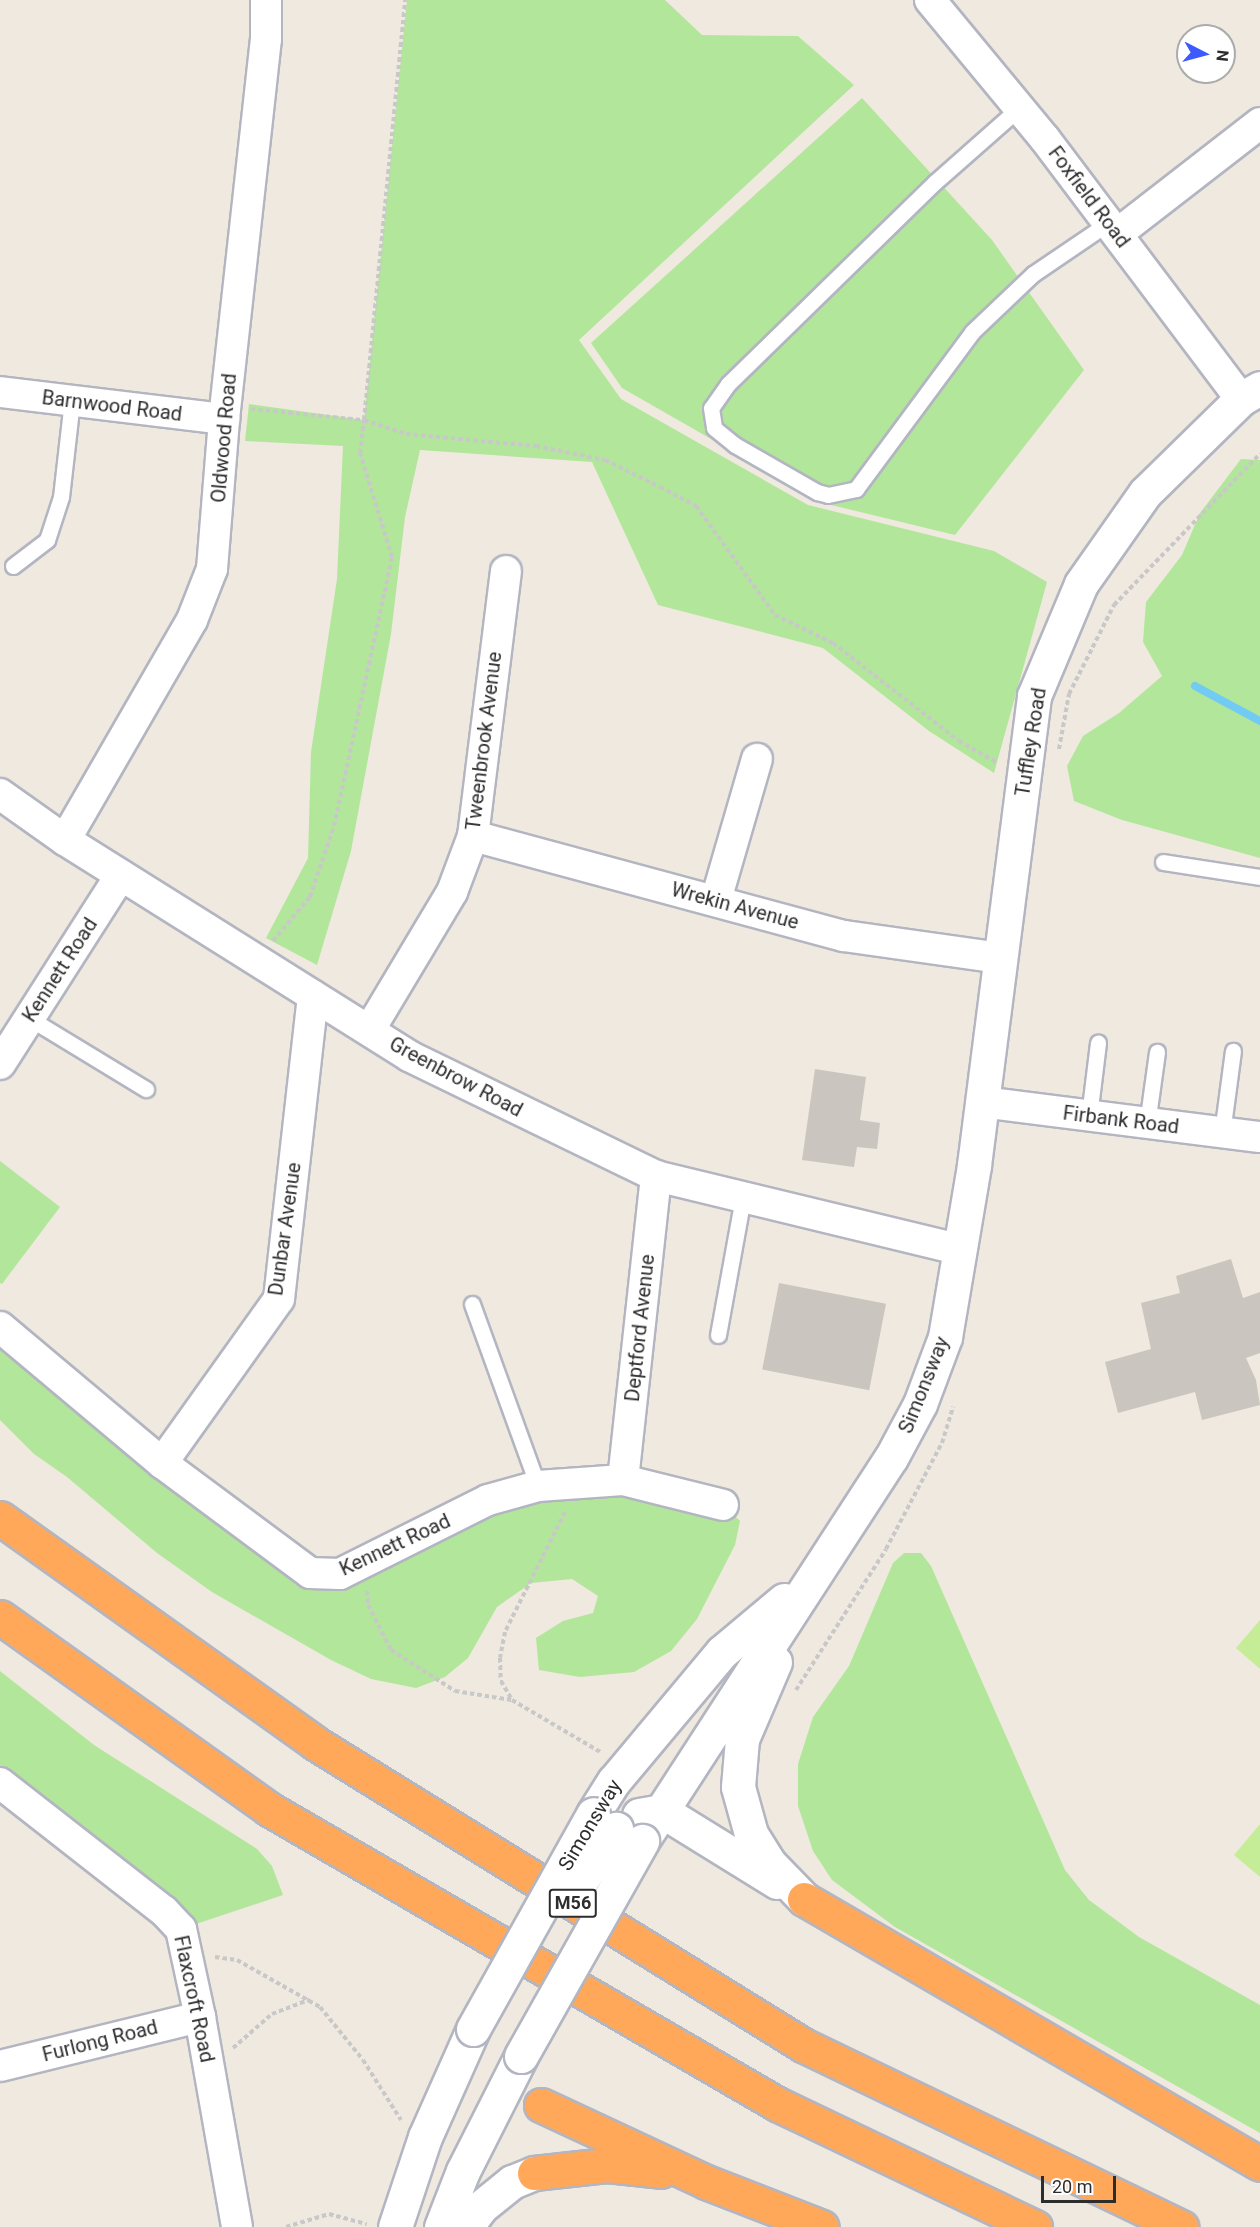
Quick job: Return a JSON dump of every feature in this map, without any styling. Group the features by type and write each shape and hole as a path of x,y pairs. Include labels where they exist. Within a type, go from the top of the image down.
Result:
{"highway":[{"name":"M56","path":"0,1518 315,1743 803,2045 1181,2227"},
{"path":"0,1617 269,1809 777,2104 1035,2227"},
{"path":"804,1899 1260,2164"},
{"path":"541,2105 706,2182 822,2227"},
{"path":"534,2173 607,2165 706,2182"}],"street":[{"name":"Oldwood Road","path":"64,840 192,620 212,569 225,413 266,39 266,0"},
{"name":"Foxfield Road","path":"944,5 1019,108 1113,228 1251,394"},
{"path":"1113,228 1260,123"},
{"name":"Barnwood Road","path":"0,392 72,401 225,413"},
{"name":"Tuffley Road","path":"982,1102 1034,696 1081,584 1145,493 1251,394"},
{"name":"Tweenbrook Avenue","path":"370,1029 452,892 473,836 506,571"},
{"path":"716,900 757,759"},
{"name":"Greenbrow Road","path":"0,794 64,840 313,996 370,1029 409,1056 656,1176 961,1250"},
{"name":"Wrekin Avenue","path":"473,836 844,936 1000,958"},
{"name":"Kennett Road","path":"0,1064 121,875"},
{"name":"Dunbar Avenue","path":"162,1463 279,1299 313,996"},
{"name":"Firbank Road","path":"982,1102 1260,1137"},
{"name":"Simonsway","path":"381,2225 425,2137 473,2029 539,1911 617,1828 662,1811 891,1458 920,1404 945,1337 961,1250 982,1102"},
{"name":"Deptford Avenue","path":"623,1480 656,1176"},
{"name":"Kennett Road","path":"0,1327 162,1463 310,1573 340,1574 488,1500 538,1486 623,1480 723,1506"},
{"path":"804,1899 769,1863 751,1834 738,1787 738,1766 742,1739 816,1574"},
{"name":"Simonsway","path":"441,2227 463,2171 521,2056 617,1828 614,1781 722,1652 816,1574"},
{"name":"Flaxcroft Road","path":"0,1783 165,1911 181,1929 188,1953 237,2227"},
{"path":"662,1811 804,1899"},
{"name":"Furlong Road","path":"0,2066 200,2017"},
{"path":"459,2062 541,2105"},
{"path":"466,2227 481,2207 512,2182 534,2173"}],"lane":[{"path":"1019,108 934,182 728,384 711,408 714,428 735,445 817,492 843,494 856,489 972,332 1033,274 1113,228"},
{"path":"13,566 47,540 61,497 72,401"},
{"path":"1163,862 1260,877"},
{"path":"29,1018 146,1089"},
{"path":"1089,1116 1098,1043"},
{"path":"1222,1133 1233,1051"},
{"path":"1147,1124 1157,1052"},
{"path":"718,1335 743,1197"},
{"path":"472,1304 538,1486"}],"path":[{"path":"256,960 310,897 327,846 352,752 392,557 360,453 405,0"},
{"path":"225,413 364,420 406,434 536,446 605,460 696,506 775,615 833,644 959,741 998,763 1026,770"},
{"path":"1058,756 1069,694 1114,605 1260,454"},
{"path":"512,1700 501,1681 500,1658 505,1632 579,1483"},
{"path":"366,1561 368,1605 391,1650 455,1691 512,1700 605,1755"},
{"path":"188,1953 237,1960 309,2000 341,2029 402,2123"},
{"path":"210,2072 272,2014 309,2000"},
{"path":"286,2227 329,2214 381,2225"}],"green space":[{"path":"407,0 665,0 702,35 798,36 854,85 579,340 621,399 808,505 994,551 1047,582 994,773 929,731 823,648 658,605 592,462 420,450 405,517 391,634 351,851 317,965 266,938 308,858 311,752 337,579 343,446 245,441 249,404 364,420"},
{"path":"862,98 992,240 1084,370 955,535 823,503 622,388 591,343"},
{"path":"1241,459 1260,460 1260,858 1122,820 1074,801 1067,766 1083,736 1119,713 1162,676 1143,642 1146,602 1182,555 1200,513"},
{"path":"0,1161 60,1207 2,1284 0,1283"},
{"path":"0,1327 310,1573 538,1486 723,1505 740,1521 735,1545 697,1619 671,1651 634,1672 580,1677 539,1670 536,1638 563,1621 593,1613 598,1596 572,1579 531,1583 497,1607 468,1658 445,1677 416,1688 371,1679 331,1660 212,1592 157,1553 67,1477 34,1454 0,1420"},
{"path":"904,1553 921,1553 931,1566 1065,1870 1089,1900 1139,1937 1260,2005 1260,2133 895,1927 832,1880 813,1851 798,1806 798,1764 813,1717 849,1666 893,1563"},
{"path":"1260,1620 1260,1669 1236,1648"},
{"path":"0,1671 94,1745 257,1849 272,1866 283,1895 181,1929 0,1783"},
{"path":"1260,1824 1260,1877 1234,1855"}],"building":[{"path":"815,1069 866,1077 860,1120 880,1123 877,1149 857,1147 854,1167 802,1160"},
{"path":"1231,1259 1243,1298 1260,1292 1260,1353 1246,1358 1256,1380 1260,1405 1202,1420 1195,1392 1118,1413 1105,1362 1151,1349 1141,1303 1180,1293 1176,1276"},
{"path":"779,1283 886,1304 869,1390 762,1369"}],"waterway":[{"path":"1195,686 1260,721"}]}
